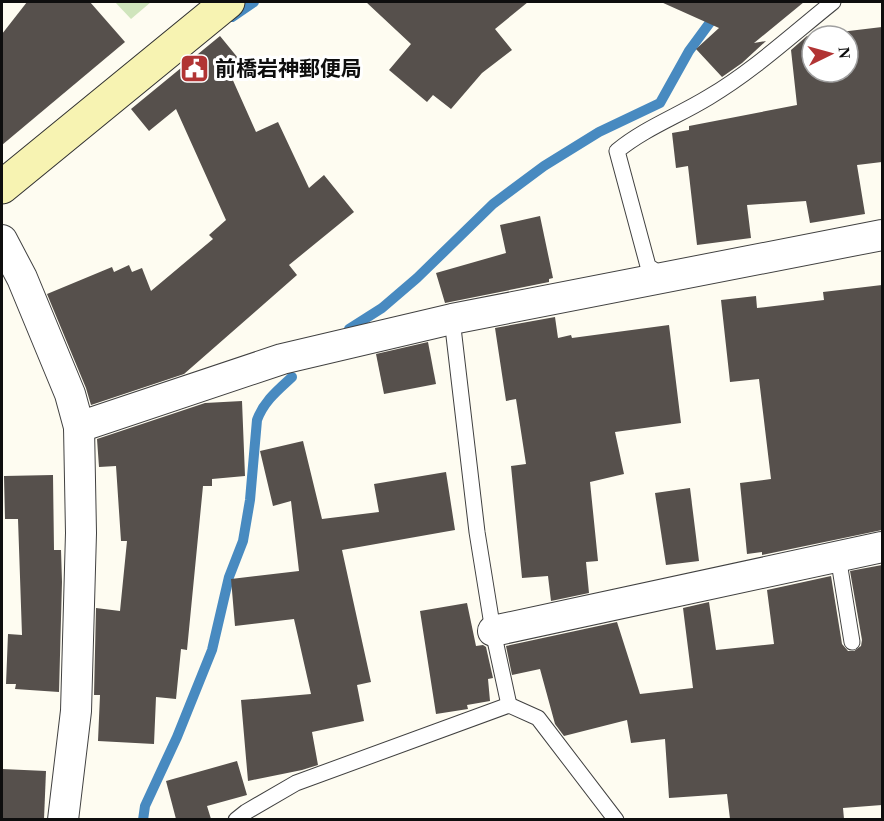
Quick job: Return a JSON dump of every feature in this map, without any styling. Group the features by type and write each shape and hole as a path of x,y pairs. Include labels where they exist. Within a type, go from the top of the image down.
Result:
{"street":[{"path":"2,187 228,2"},
{"path":"78,427 282,359 452,319 882,235"},
{"path":"2,240 22,278 66,384 78,427 81,533 76,711 63,819"},
{"path":"493,631 882,547"}],"lane":[{"path":"664,277 648,266 617,151 637,135 710,97 833,2"},
{"path":"452,319 477,532 493,631 509,705"},
{"path":"838,556 852,642"},
{"path":"236,819 296,783 509,705 538,718 616,819"}],"green space":[{"path":"115,2 151,2 131,19"}],"building":[{"path":"27,2 90,2 125,42 2,145 2,34"},
{"path":"366,2 528,2 495,29 512,50 482,73 451,109 433,95 427,102 389,70 411,44"},
{"path":"661,2 804,2 754,43 766,41 742,63 722,77 696,49 719,28"},
{"path":"882,27 882,162 857,165 865,214 810,223 806,201 747,205 751,238 697,245 688,166 676,168 672,133 689,130 689,126 797,105 791,50 800,42 800,84 860,84 860,30"},
{"path":"220,36 238,58 227,67 256,132 278,122 309,188 324,175 354,212 289,265 297,275 184,374 91,405 47,294 112,267 114,272 129,265 132,272 142,268 151,291 213,239 209,235 226,220 176,109 149,131 131,109"},
{"path":"540,216 553,278 549,279 549,282 445,303 436,273 506,253 500,225"},
{"path":"882,285 882,530 762,555 762,552 747,554 740,483 771,479 759,379 730,382 721,300 756,296 757,308 824,300 823,292"},
{"path":"555,317 558,338 669,325 681,423 615,432 624,474 590,482 598,561 586,562 589,593 551,601 548,576 522,578 511,466 526,464 516,399 506,401 495,328"},
{"path":"428,342 436,384 384,394 376,354"},
{"path":"242,401 245,476 212,479 212,486 203,486 187,650 181,649 176,699 156,697 154,744 98,741 100,695 94,695 96,608 120,611 127,541 121,541 116,466 99,467 97,439 205,403"},
{"path":"303,441 322,519 379,512 374,484 446,472 455,530 342,550 371,682 357,685 364,721 312,732 318,765 248,781 241,700 311,694 294,619 235,626 231,579 299,571 291,501 273,506 260,451"},
{"path":"53,475 54,550 61,550 62,582 59,692 15,689 16,684 6,684 8,634 22,635 18,519 5,519 4,476"},
{"path":"690,488 699,561 666,565 655,493"},
{"path":"882,565 882,805 843,808 844,819 730,819 727,794 669,798 665,739 631,743 627,720 564,736 555,724 540,669 512,675 506,646 617,622 640,694 693,688 683,608 709,602 716,650 774,644 767,590 831,576 842,644 848,651 854,651 861,646 862,640 850,571"},
{"path":"467,603 476,646 486,647 493,678 488,679 490,701 467,705 468,709 436,714 420,611"},
{"path":"237,761 247,795 207,806 211,819 176,819 166,781"},
{"path":"2,769 46,771 44,819 2,819"}],"waterway":[{"path":"232,17 254,2"},
{"path":"349,329 382,308 417,278 493,204 544,166 599,132 660,103 689,51 725,2"},
{"path":"143,820 145,806 177,737 212,650 229,577 243,541 250,500 257,420 267,401 292,377"}],"place":[{"name":"前橋岩神郵便局","path":"194,69"}]}
